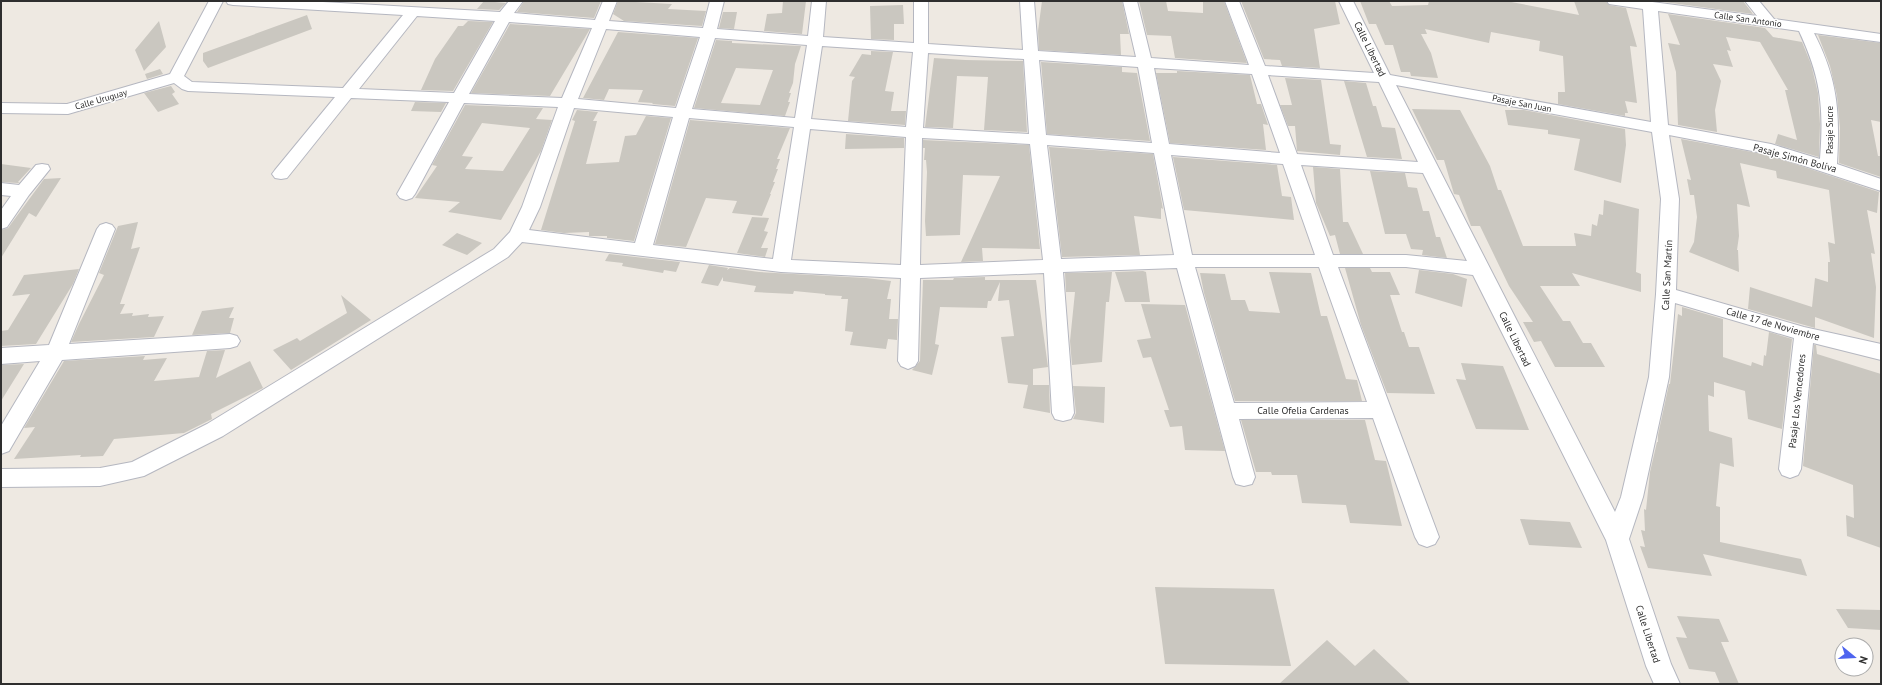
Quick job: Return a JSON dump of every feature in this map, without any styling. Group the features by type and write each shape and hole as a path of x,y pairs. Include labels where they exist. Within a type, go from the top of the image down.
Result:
{"street":[{"path":"216,1 176,77 188,86 568,103 914,133 1038,139 1291,159 1430,168"},
{"name":"Pasaje San Juan","path":"233,1 504,18 599,26 1259,71 1384,78 1660,130"},
{"path":"406,194 504,18 516,1"},
{"path":"1,478 100,477 136,470 215,430 501,253 518,235 531,207 568,103 610,1"},
{"path":"642,250 683,112 709,33 717,1"},
{"path":"781,266 815,41 819,1"},
{"path":"908,361 914,133 921,47 921,1"},
{"path":"1027,1 1038,139 1053,267 1063,413"},
{"path":"1130,1 1145,63 1184,261 1244,477"},
{"path":"1232,1 1259,71 1326,260 1428,537"},
{"name":"Calle Libertad","path":"1346,1 1617,539 1659,666 1667,684"},
{"name":"Calle San Antonio","path":"1614,1 1881,38"},
{"path":"1752,1 1768,22"},
{"name":"Calle San Martín","path":"1617,539 1632,497 1659,378 1666,294 1670,199 1660,130 1650,6"},
{"path":"281,174 414,12"},
{"name":"Pasaje Sucre","path":"1804,27 1824,74 1831,113 1828,166"},
{"name":"Calle Uruguay","path":"1,108 68,109 176,77"},
{"name":"Pasaje Simón Bolíva","path":"1660,130 1771,149 1828,166 1881,185"},
{"path":"1,223 23,191 42,169"},
{"path":"1,189 23,191"},
{"path":"1,445 56,352 106,229"},
{"path":"518,235 781,266 911,272 1184,261 1326,260 1406,261 1480,269"},
{"name":"Calle 17 de Noviembre","path":"1666,294 1804,334 1881,352"},
{"name":"Pasaje Los Vencedores","path":"1790,468 1804,334"},
{"path":"1,356 230,341"},
{"name":"Calle Ofelia Cardenas","path":"1226,411 1381,410"}],"building":[{"path":"484,1 506,3 499,10 477,9"},
{"path":"524,1 601,1 594,18 517,12"},
{"path":"618,1 672,4 668,9 706,11 702,26 624,21 613,14"},
{"path":"783,1 806,1 802,34 764,31 767,14 782,13"},
{"path":"1042,1 1122,1 1129,34 1120,34 1121,55 1039,50 1038,31"},
{"path":"1139,1 1166,1 1168,11 1203,13 1203,1 1224,1 1247,63 1175,58 1171,36 1147,35"},
{"path":"1241,1 1335,1 1340,24 1314,29 1320,68 1282,66 1280,60 1264,59"},
{"path":"1360,1 1389,1 1392,6 1428,5 1429,1 1506,1 1579,15 1574,1 1606,1 1609,5 1626,8 1637,47 1630,46 1637,103 1625,101 1628,113 1625,113 1625,116 1558,104 1558,92 1565,92 1563,56 1539,51 1540,41 1491,32 1489,43 1425,29 1427,34 1421,34 1431,53 1438,78 1411,76 1410,72 1401,72 1393,45 1385,45 1376,24 1369,24"},
{"path":"1743,1 1753,14 1664,2"},
{"path":"903,5 904,24 894,24 894,40 871,39 870,6"},
{"path":"723,12 737,12 734,29 719,28"},
{"path":"1668,14 1765,28 1773,37 1802,42 1811,64 1818,93 1820,124 1819,157 1775,144 1778,134 1797,140 1785,90 1788,90 1760,42 1726,37 1731,51 1727,50 1733,67 1713,64 1721,81 1715,110 1717,132 1678,125 1676,72 1668,43 1680,45"},
{"path":"307,15 312,29 208,68 203,61 203,53"},
{"path":"159,21 166,47 144,71 135,50"},
{"path":"468,21 493,22 453,91 421,90 435,59 458,26 463,26"},
{"path":"510,24 590,29 550,96 471,93"},
{"path":"618,32 698,38 675,106 638,102 643,90 609,89 604,100 583,98"},
{"path":"1818,35 1881,43 1881,122 1871,120 1878,156 1881,156 1881,177 1839,163 1840,128 1837,96 1830,66"},
{"path":"716,40 732,41 732,43 801,46 795,64 793,83 789,93 791,93 788,102 790,102 785,116 694,108","holes":["736,68 773,70 760,105 721,103"]},
{"path":"871,51 893,52 885,91 894,92 891,111 906,111 905,125 848,121 852,81 855,77 849,76 862,54 871,55"},
{"path":"934,58 1023,61 1027,132 984,130 988,77 957,76 953,128 925,127"},
{"path":"1041,62 1122,67 1122,72 1137,73 1150,141 1047,134"},
{"path":"160,69 163,74 147,79 145,74"},
{"path":"1177,71 1250,75 1257,104 1261,104 1268,125 1263,124 1266,150 1170,143 1156,73 1177,73"},
{"path":"1285,78 1321,80 1330,144 1341,145 1340,155 1297,151 1295,126 1288,126 1280,105 1292,105"},
{"path":"1344,81 1366,83 1373,106 1376,106 1382,127 1395,128 1402,159 1367,157"},
{"path":"171,86 175,92 172,94 179,104 158,112 144,93"},
{"path":"415,102 446,103 441,112 411,111"},
{"path":"465,105 543,108 536,119 552,120 541,151 501,220 448,212 460,202 415,198 437,166 432,165","holes":["482,123 530,128 503,171 465,169 473,157 462,156"]},
{"path":"1412,109 1460,110 1490,166 1498,190 1501,190 1523,246 1576,246 1574,233 1591,236 1592,224 1597,226 1599,214 1603,215 1604,200 1639,209 1636,272 1641,274 1641,292 1572,273 1580,286 1540,286 1563,321 1570,321 1583,343 1591,343 1605,367 1555,367 1541,341 1534,342 1523,322 1533,322 1509,286 1480,226 1471,226 1459,195 1454,194 1444,160 1437,160"},
{"path":"577,110 598,112 593,121 597,121 586,164 619,162 625,136 636,135 646,116 671,118 634,241 607,238 607,236 589,236 589,232 564,233 541,230 575,121 572,120"},
{"path":"1505,110 1524,110 1625,129 1626,145 1621,183 1574,170 1580,139 1548,134 1548,130 1508,125"},
{"path":"690,120 790,128 777,159 780,159 773,182 775,182 762,216 732,213 737,201 706,198 686,247 655,244"},
{"path":"846,134 904,138 904,148 845,149"},
{"path":"1681,139 1768,155 1879,192 1877,213 1867,210 1875,254 1871,253 1876,287 1874,338 1815,317 1815,328 1748,309 1750,287 1812,307 1815,278 1828,282 1828,262 1830,262 1828,242 1835,244 1829,190 1777,178 1776,171 1740,163 1750,207 1737,204 1739,236 1737,250 1739,272 1689,252 1694,242 1697,217 1694,195 1690,195 1687,179 1691,180"},
{"path":"923,140 1029,145 1040,249 982,248 983,261 961,262 1000,176 963,175 960,235 926,236 925,221 927,172 926,160 924,160 925,148 923,148"},
{"path":"1049,147 1153,154 1163,209 1161,208 1161,219 1134,216 1140,255 1062,257"},
{"path":"1173,157 1277,165 1282,196 1291,197 1294,220 1184,210"},
{"path":"1,164 31,168 18,183 1,182"},
{"path":"1313,167 1340,169 1343,222 1348,222 1363,254 1340,254 1335,235 1330,236 1316,203"},
{"path":"1370,171 1405,173 1408,187 1417,188 1423,211 1429,211 1436,237 1440,237 1447,258 1422,255 1423,250 1411,249 1406,234 1385,234"},
{"path":"61,178 36,217 29,213 1,258 1,230 8,228 44,179"},
{"path":"752,217 769,218 764,231 768,232 761,248 768,248 765,257 737,253"},
{"path":"138,222 131,249 140,247 120,304 125,304 120,314 133,313 132,316 149,314 148,317 164,316 154,337 71,342 104,275 99,273 118,226"},
{"path":"457,233 482,243 467,255 442,245"},
{"path":"609,254 680,262 676,272 664,270 663,273 622,266 623,263 605,261"},
{"path":"709,265 728,268 727,270 730,268 759,272 866,278 891,281 887,299 891,299 889,319 898,319 897,340 888,339 886,349 850,345 853,332 845,331 848,299 841,299 842,296 794,291 793,294 754,292 756,286 723,281 723,277 718,286 701,283"},
{"path":"1345,268 1370,268 1372,272 1390,272 1400,295 1390,295 1402,332 1404,332 1409,347 1419,347 1435,394 1387,393 1361,325"},
{"path":"79,269 73,284 36,344 1,346 1,331 8,330 30,294 12,296 24,275"},
{"path":"1419,270 1453,274 1467,279 1462,307 1415,293"},
{"path":"1112,272 1109,302 1106,302 1102,362 1072,365 1070,341 1075,292 1066,292 1065,273"},
{"path":"1115,272 1146,272 1150,302 1125,302"},
{"path":"1269,272 1311,273 1321,316 1327,316 1346,379 1357,380 1362,401 1235,401 1204,293 1200,273 1225,274 1231,300 1245,300 1249,311 1280,313"},
{"path":"985,277 985,280 1036,280 1048,367 1033,369 1033,385 1049,385 1050,413 1023,408 1028,385 1008,383 1001,337 1014,336 1009,300 998,301 1000,282 991,301 988,301 987,308 940,307 935,344 939,345 932,375 912,370 920,361 923,280 953,280 954,278"},
{"path":"341,295 371,320 291,370 273,350 297,338 300,341 347,313"},
{"path":"1141,304 1185,305 1225,451 1185,450 1182,426 1170,427 1164,410 1169,410 1151,357 1143,358 1137,340 1151,338"},
{"path":"234,307 229,318 234,318 230,333 192,335 202,311"},
{"path":"1682,307 1723,319 1723,357 1751,366 1752,362 1763,366 1764,355 1766,356 1769,332 1792,339 1782,429 1748,419 1745,391 1714,382 1714,397 1708,395 1709,431 1732,438 1734,467 1720,463 1716,506 1720,507 1720,542 1801,559 1807,576 1703,554 1712,576 1648,568 1640,546 1645,547 1641,530 1645,531 1644,509 1646,510 1650,472 1670,384 1678,314 1682,316"},
{"path":"1814,345 1816,345 1817,354 1881,374 1881,548 1847,536 1846,515 1854,518 1853,485 1803,466"},
{"path":"225,350 216,378 250,361 263,388 211,414 212,419 184,433 114,439 103,456 80,457 81,455 14,459 35,427 24,428 64,361 145,356 143,360 167,358 154,381 199,377 207,351"},
{"path":"1461,363 1503,366 1529,430 1476,429 1456,379 1466,380"},
{"path":"24,364 1,401 1,365"},
{"path":"1073,386 1105,387 1104,423 1073,419 1076,413"},
{"path":"1241,420 1365,420 1375,460 1386,461 1402,526 1350,523 1346,505 1302,503 1297,475 1272,475 1271,472 1256,472"},
{"path":"1520,519 1570,522 1582,548 1529,545"},
{"path":"1155,587 1274,589 1291,666 1165,664"},
{"path":"1836,609 1881,610 1881,630 1848,628"},
{"path":"1677,616 1719,619 1729,642 1721,642 1739,684 1720,684 1715,672 1689,669 1676,637 1687,638"},
{"path":"1327,640 1355,666 1374,649 1411,684 1279,684"}]}
